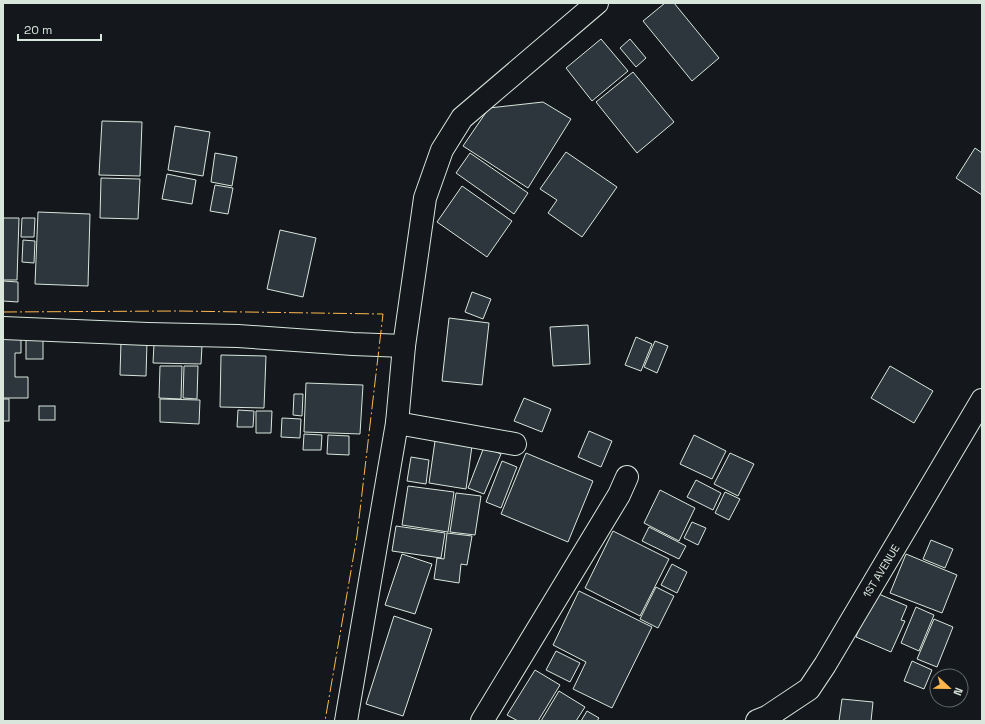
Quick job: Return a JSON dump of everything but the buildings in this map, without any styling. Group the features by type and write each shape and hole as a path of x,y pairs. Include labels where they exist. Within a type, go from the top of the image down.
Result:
{"street":[{"path":"346,721 397,423 404,346 425,198 442,150 462,118 597,3"},
{"path":"3,328 238,336 404,346"},
{"name":"1ST AVENUE","path":"758,721 767,717 809,689 825,665 982,400"},
{"path":"397,423 515,444"},
{"path":"482,721 619,495 627,477"}],"power":[{"path":"3,312 178,311 383,314 357,536 325,721"}]}
